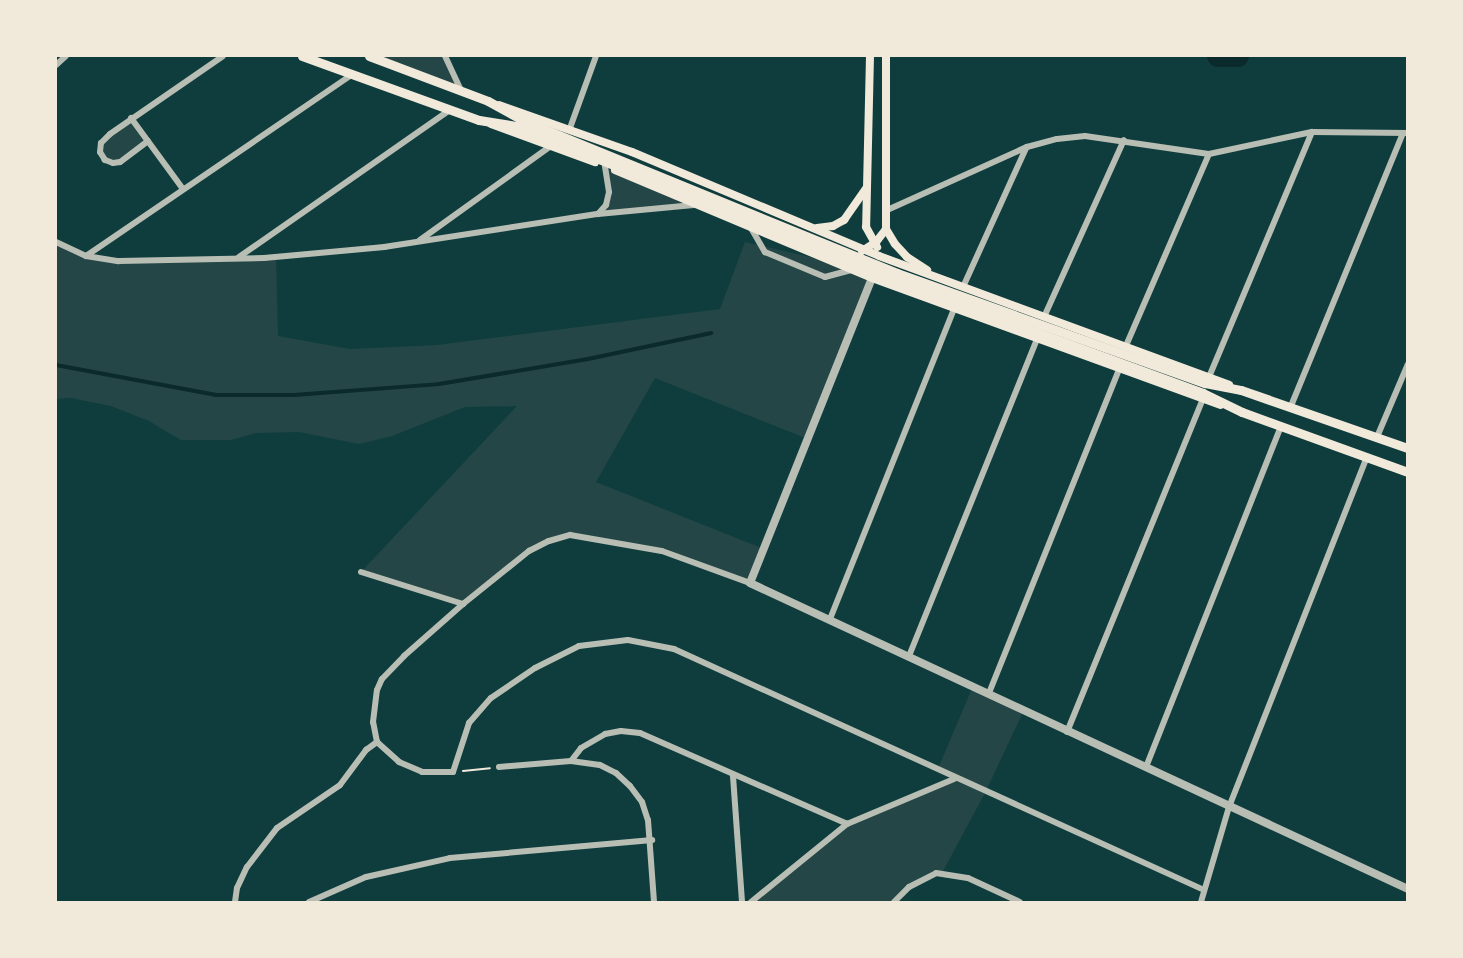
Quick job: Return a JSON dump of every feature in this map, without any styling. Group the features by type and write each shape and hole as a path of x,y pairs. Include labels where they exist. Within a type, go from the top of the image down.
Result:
{"main road":[{"path":"302,56 605,166 667,194 872,278 1119,369 1205,388 1240,390 1407,448"},
{"path":"369,56 384,58 488,101 570,128 879,256 1125,348 1205,388 1242,412 1407,472"},
{"path":"870,56 866,227 876,242 879,256 872,278"},
{"path":"885,56 885,229 894,244 907,257 937,277"},
{"path":"488,101 520,123 897,281 1205,388"},
{"path":"479,120 520,123"},
{"path":"812,228 833,226 844,220 866,187"},
{"path":"667,194 714,201 848,256 865,250 876,242 885,229"},
{"path":"1078,354 1086,333"}],"street":[{"path":"56,64 66,56"},
{"path":"148,141 120,162 113,163 105,159 100,152 100,144 131,118 223,56"},
{"path":"445,56 461,90"},
{"path":"570,128 596,56"},
{"path":"86,256 351,75"},
{"path":"238,257 450,110"},
{"path":"131,118 183,189"},
{"path":"885,211 1027,147 1057,139 1085,135 1209,154 1312,132 1405,133 1291,406"},
{"path":"1067,732 1205,388 1312,132"},
{"path":"1044,317 1124,140"},
{"path":"417,242 551,146"},
{"path":"963,287 1027,147"},
{"path":"1125,348 1209,154"},
{"path":"598,214 606,205 609,192 605,166"},
{"path":"56,242 86,256 120,261 264,258 417,242 598,214 694,205"},
{"path":"751,228 765,252 825,278 852,270"},
{"path":"750,583 872,278"},
{"path":"830,619 954,309"},
{"path":"909,656 1037,339"},
{"path":"1377,436 1407,364"},
{"path":"989,693 1119,369"},
{"path":"1146,767 1281,426"},
{"path":"1201,903 1229,807 1367,457"},
{"path":"1204,890 954,779 674,649 628,640 579,646 535,668 491,698 469,723 453,772 422,772 399,762 377,742 373,722 377,690 382,679 404,656 462,604 529,551 549,541 570,535 662,551 750,583 830,619 1067,732 1407,889"},
{"path":"361,572 462,604"},
{"path":"571,761 591,740 621,731 640,733 733,776 847,824"},
{"path":"235,903 237,888 247,867 277,828 340,785 366,750 377,742"},
{"path":"499,767 571,761 600,765 616,773 642,802 651,840 654,903"},
{"path":"733,776 742,903"},
{"path":"751,903 847,824 954,779"},
{"path":"309,903 366,877 450,858 651,840"},
{"path":"894,903 909,887 936,873 968,878 1020,903"}],"path":[{"path":"453,772 499,767"}],"shaded area":[{"path":"385,56 445,56 461,90 383,60"},
{"path":"131,118 148,141 120,162 105,160 101,143"},
{"path":"605,166 694,205 598,214 606,205 609,192"},
{"path":"56,242 86,256 119,261 276,256 278,336 350,349 437,345 720,309 745,242 836,263 872,278 808,439 655,378 596,482 764,549 750,583 687,558 570,535 529,551 463,604 361,572 517,406 465,407 392,436 359,444 299,432 256,433 231,440 181,440 149,421 111,406 71,398 56,399"},
{"path":"973,686 1024,710 985,793 942,873 923,877 894,902 751,902 847,824 954,779 937,771"}],"waterway":[{"path":"1218,56 1238,56"},
{"path":"56,365 216,395 294,395 439,384 588,359 711,333"}]}
